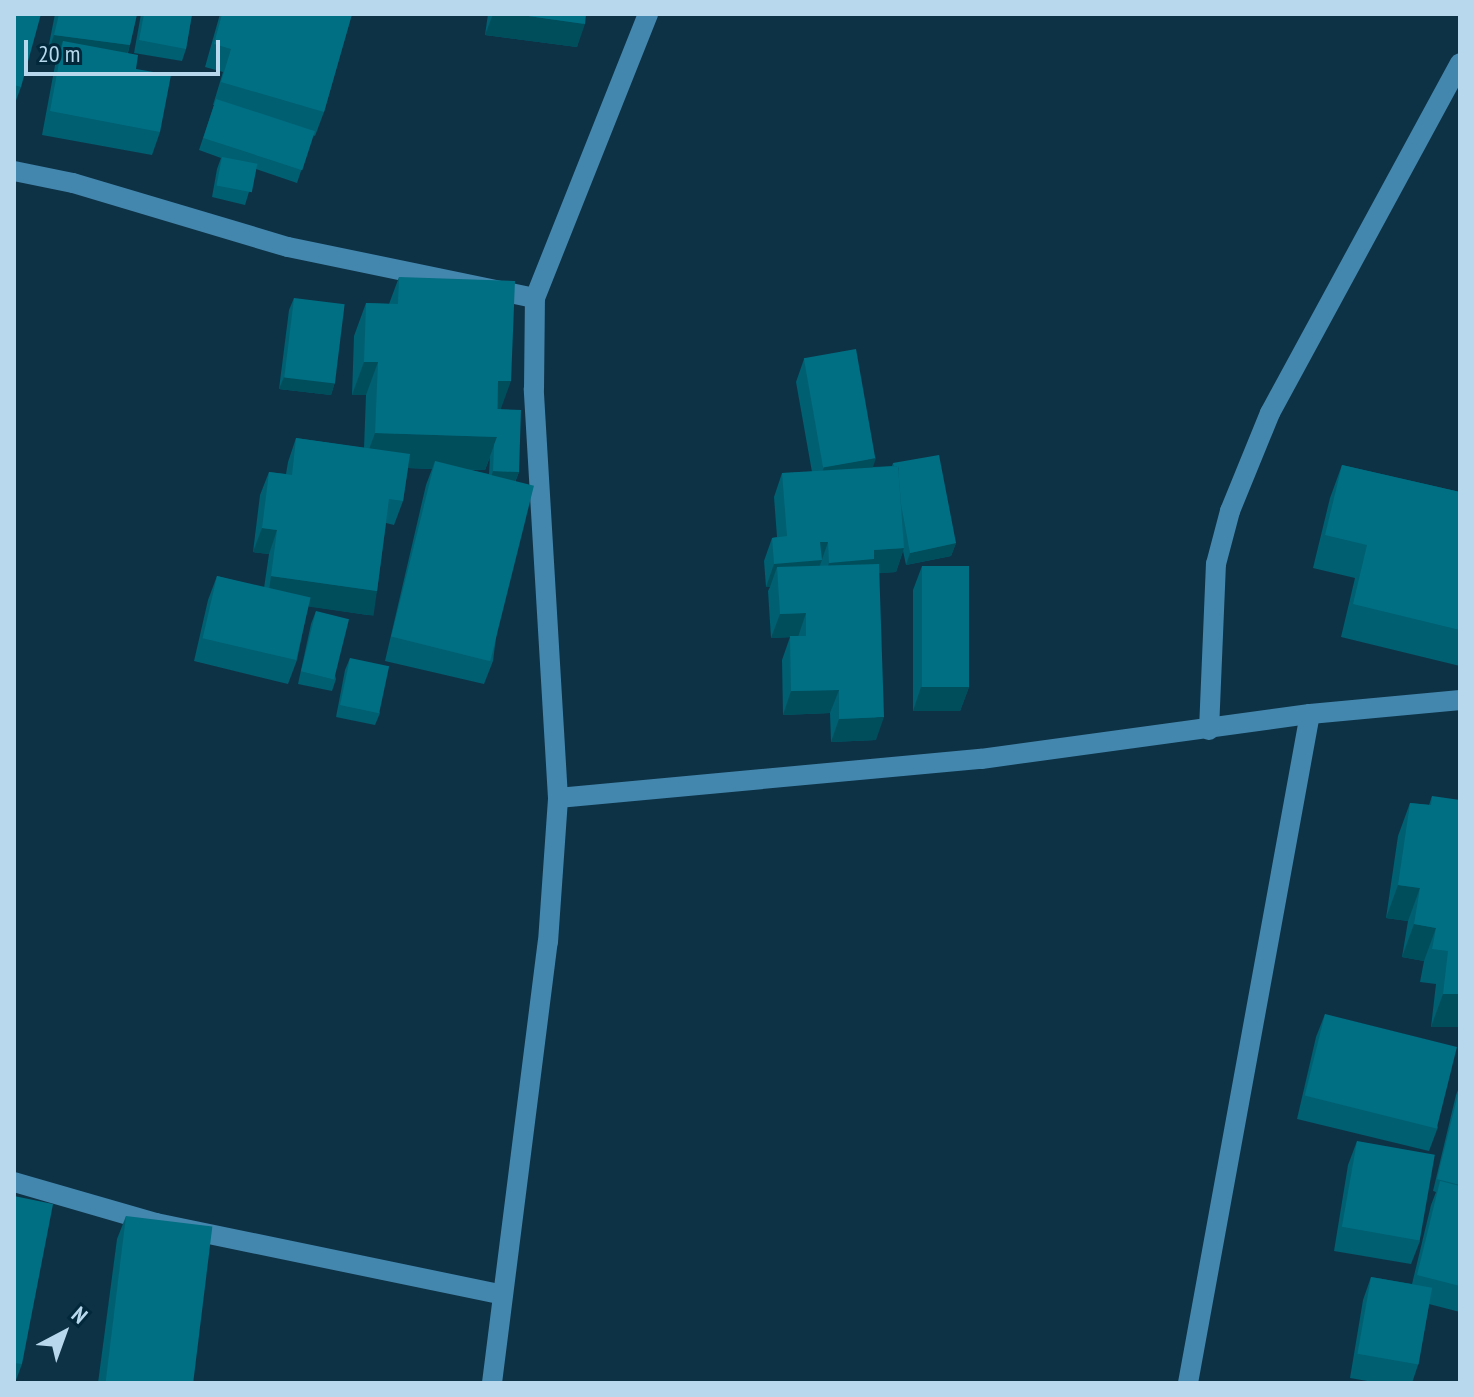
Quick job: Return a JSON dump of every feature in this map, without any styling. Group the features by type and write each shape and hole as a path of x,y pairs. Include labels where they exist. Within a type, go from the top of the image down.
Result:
{"street":[{"path":"492,1383 548,942 558,798 534,389 535,298 648,14"},
{"path":"1209,730 1216,564 1230,511 1270,413 1460,63"},
{"path":"14,171 73,183 288,247 535,298"},
{"path":"558,798 981,759 1310,714 1460,700"},
{"path":"1188,1383 1310,714"},
{"path":"14,1182 156,1223 503,1295"}],"building":[{"path":"14,14 41,14 21,87 14,85"},
{"path":"59,14 137,14 130,45 54,35"},
{"path":"144,14 192,14 186,49 139,40"},
{"path":"222,14 352,14 324,112 221,82 231,49 214,44"},
{"path":"514,14 586,14 585,24"},
{"path":"63,41 138,55 136,69 171,75 160,132 50,111"},
{"path":"216,99 315,131 302,170 203,138"},
{"path":"222,157 257,164 252,192 216,185"},
{"path":"399,277 515,281 511,381 498,381 497,437 375,433 378,362 364,362 366,303 398,304"},
{"path":"294,298 345,304 335,384 284,377"},
{"path":"856,349 875,458 823,468 804,358"},
{"path":"497,409 521,410 519,472 493,471"},
{"path":"296,438 410,454 403,501 389,499 377,591 271,576 277,530 262,528 269,472 292,475"},
{"path":"939,455 956,543 910,553 898,466 893,463"},
{"path":"435,461 534,486 490,661 391,637"},
{"path":"1342,465 1460,492 1460,630 1353,604 1367,545 1325,535"},
{"path":"898,466 904,548 874,550 874,559 829,563 828,542 820,542 822,560 774,564 772,538 787,536 782,473"},
{"path":"879,564 884,717 839,719 839,690 791,691 790,636 806,636 806,613 780,614 777,567"},
{"path":"922,566 969,566 969,687 922,687"},
{"path":"217,576 311,598 296,660 203,638"},
{"path":"316,611 349,619 334,679 301,671"},
{"path":"350,658 389,666 379,713 340,705"},
{"path":"1432,796 1460,800 1460,994 1443,994 1448,951 1432,949 1436,928 1414,924 1420,888 1398,885 1410,803 1431,805"},
{"path":"1325,1014 1457,1047 1437,1128 1305,1096"},
{"path":"1460,1086 1460,1185 1437,1179"},
{"path":"1357,1141 1435,1155 1420,1240 1342,1227"},
{"path":"1440,1181 1460,1186 1460,1286 1417,1275"},
{"path":"14,1196 53,1204 22,1364 14,1363"},
{"path":"126,1216 212,1227 193,1383 105,1383"},
{"path":"1371,1277 1432,1288 1419,1365 1357,1354"}]}
